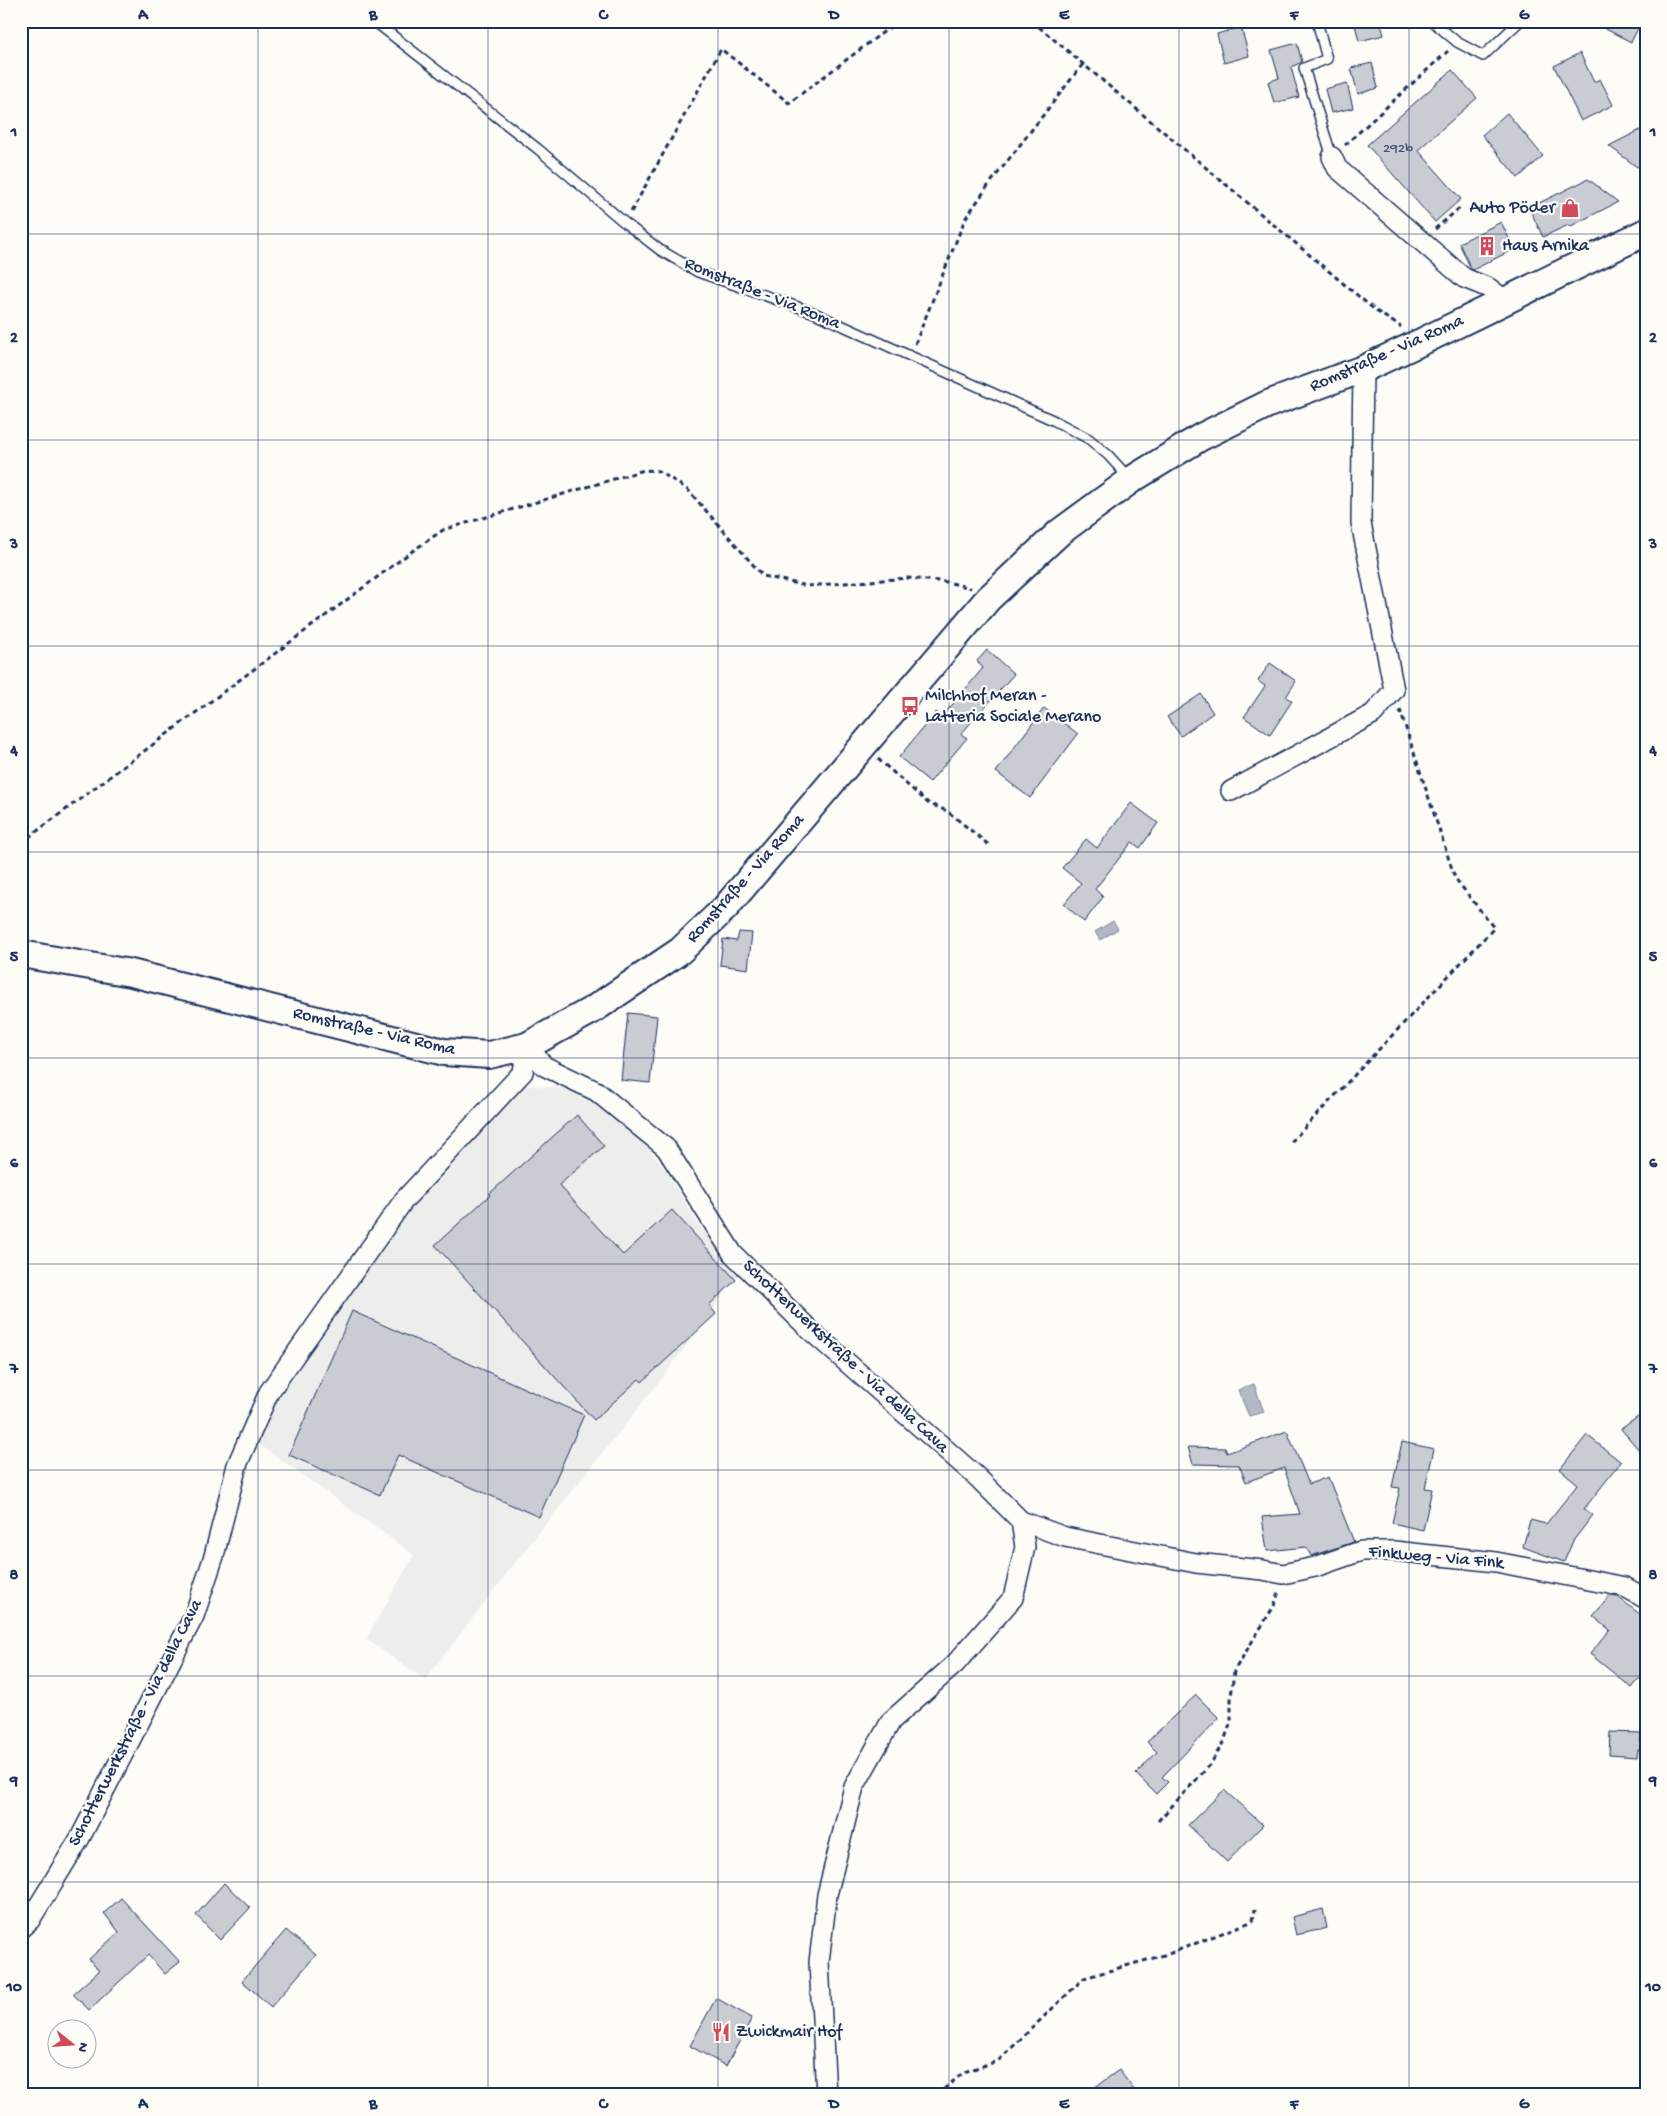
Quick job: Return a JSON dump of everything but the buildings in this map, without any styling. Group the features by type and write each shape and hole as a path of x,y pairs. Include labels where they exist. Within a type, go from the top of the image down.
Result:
{"street":[{"path":"1332,157 1337,168 1464,278 1498,294"},
{"name":"Romstraße - Via Roma","path":"21,954 131,973 444,1052 489,1055 527,1046 594,1009 680,951 724,908 988,598 1060,532 1131,480 1201,437 1268,404 1363,369 1421,342 1498,294 1646,232"},
{"path":"1231,791 1373,714 1394,690 1361,523 1363,369"},
{"name":"Schotterwerkstraße - Via della Cava","path":"527,1046 544,1066 596,1092 666,1148 733,1254 810,1330 977,1477 1021,1521"},
{"name":"Schotterwerkstraße - Via della Cava","path":"21,1928 30,1920 80,1838 194,1616 214,1556 237,1466 269,1392 404,1200 523,1072 527,1046"},
{"path":"826,2095 819,1962 827,1894 854,1787 890,1721 955,1664 1012,1598 1025,1547 1021,1521"},
{"name":"Finkweg - Via Fink","path":"1021,1521 1065,1537 1196,1563 1283,1574 1315,1567 1361,1551 1394,1551 1496,1562 1626,1587 1646,1599"}],"lane":[{"name":"Romstraße - Via Roma","path":"374,21 538,149 625,223 660,250 698,272 812,312 1056,421 1089,439 1108,455 1131,480"},
{"path":"1317,21 1327,59 1304,68 1332,157"},
{"path":"1432,21 1457,42 1483,56 1520,21"}],"path":[{"path":"625,223 721,49 789,102 898,21"},
{"path":"1032,21 1376,311 1421,342"},
{"path":"1332,157 1457,42"},
{"path":"910,356 965,219 988,186 1083,64"},
{"path":"1421,241 1462,206"},
{"path":"21,843 410,552 443,530 644,470 659,471 688,490 763,576 807,586 908,578 947,582 974,589 969,594"},
{"path":"1291,1142 1494,928 1455,878 1394,690"},
{"path":"862,745 928,804 946,811 989,845"},
{"path":"1158,1821 1210,1765 1224,1741 1231,1722 1234,1671 1274,1606 1283,1574"},
{"path":"937,2095 964,2072 998,2061 1084,1978 1171,1953 1252,1921 1255,1909"}],"shaded area":[{"path":"1113,921 1118,929 1100,940 1095,932"},
{"path":"521,1085 578,1089 632,1131 662,1165 699,1225 739,1274 663,1377 511,1568 425,1680 366,1639 414,1555 253,1440 275,1391 399,1212"},
{"path":"1254,1384 1264,1412 1249,1416 1238,1390"}],"place":[{"name":"Auto Pöder","path":"1570,208"},
{"name":"Haus Arnika","path":"1487,246"},
{"name":"Milchhof Meran - Latteria Sociale Merano","path":"910,706"},
{"name":"Zwickmair Hof","path":"721,2032"}]}
